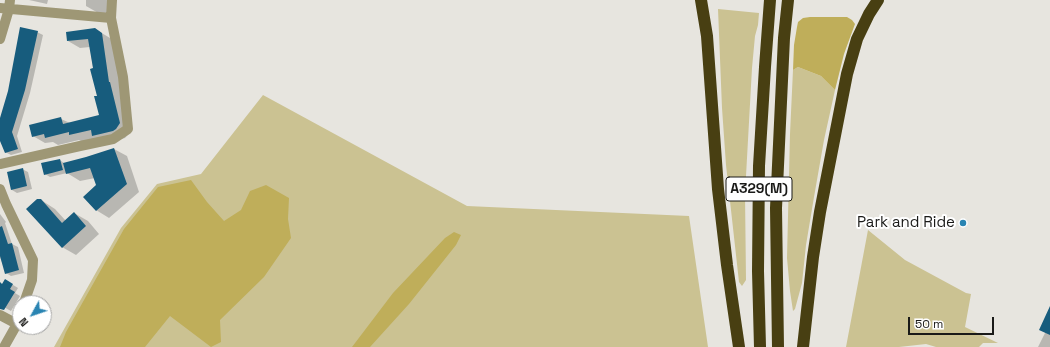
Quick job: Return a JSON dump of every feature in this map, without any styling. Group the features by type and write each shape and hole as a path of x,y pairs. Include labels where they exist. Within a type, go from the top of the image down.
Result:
{"highway":[{"name":"A329(M)","path":"701,0 707,36 719,196 739,347"},
{"name":"A329(M)","path":"760,347 758,271 759,166 770,0"},
{"name":"A329(M)","path":"778,347 776,208 784,38 788,0"},
{"path":"803,347 813,256 820,212 847,74 857,39 878,0"}],"street":[{"path":"0,164 113,139 128,129 122,77 111,18 112,0"},
{"path":"0,39 6,6 111,18"},
{"path":"0,189 33,260 32,280 27,295"},
{"path":"0,315 12,318"},
{"path":"4,347 12,331"}],"shaded area":[{"path":"718,9 759,13 752,68 745,194 746,280 742,286 739,282 726,165"},
{"path":"847,17 855,24 844,54 835,90 821,76 798,67 793,70 794,45 798,22 803,18"},
{"path":"798,67 821,76 835,90 814,197 806,245 802,283 795,309 793,311 787,258 793,70"},
{"path":"263,95 467,206 689,216 708,347 54,347 121,228 157,184 201,174"},
{"path":"191,180 207,202 224,221 241,210 250,191 266,185 289,198 288,219 291,238 264,277 220,320 221,342 211,347 170,316 145,347 60,347 66,332 124,229 158,187"},
{"path":"868,230 905,260 966,293 971,294 965,327 998,343 983,343 979,347 936,347 926,344 899,347 846,347"},
{"path":"454,232 461,235 456,245 409,304 370,347 352,347 393,293 445,238"}],"building":[{"path":"20,27 38,31 25,90 12,132 18,149 5,153 0,141 0,118 8,91"},
{"path":"95,28 102,33 109,82 120,123 113,131 92,136 91,130 69,135 69,132 45,138 44,134 32,137 29,125 61,117 63,124 99,115 94,96 97,96 90,69 93,68 88,39 67,41 66,32"},
{"path":"114,148 127,184 96,211 83,197 96,185 90,168 66,174 63,163"},
{"path":"60,159 63,170 44,175 41,163"},
{"path":"23,168 27,186 11,190 7,172"},
{"path":"37,199 41,199 62,223 74,212 86,226 62,248 26,209"},
{"path":"2,226 8,244 12,243 19,270 5,274 0,256 0,227"},
{"path":"5,279 13,284 10,289 15,292 4,310 0,309 0,282 2,284"},
{"path":"1050,306 1050,335 1039,330"}],"place":[{"name":"Park and Ride","path":"963,223"}]}
